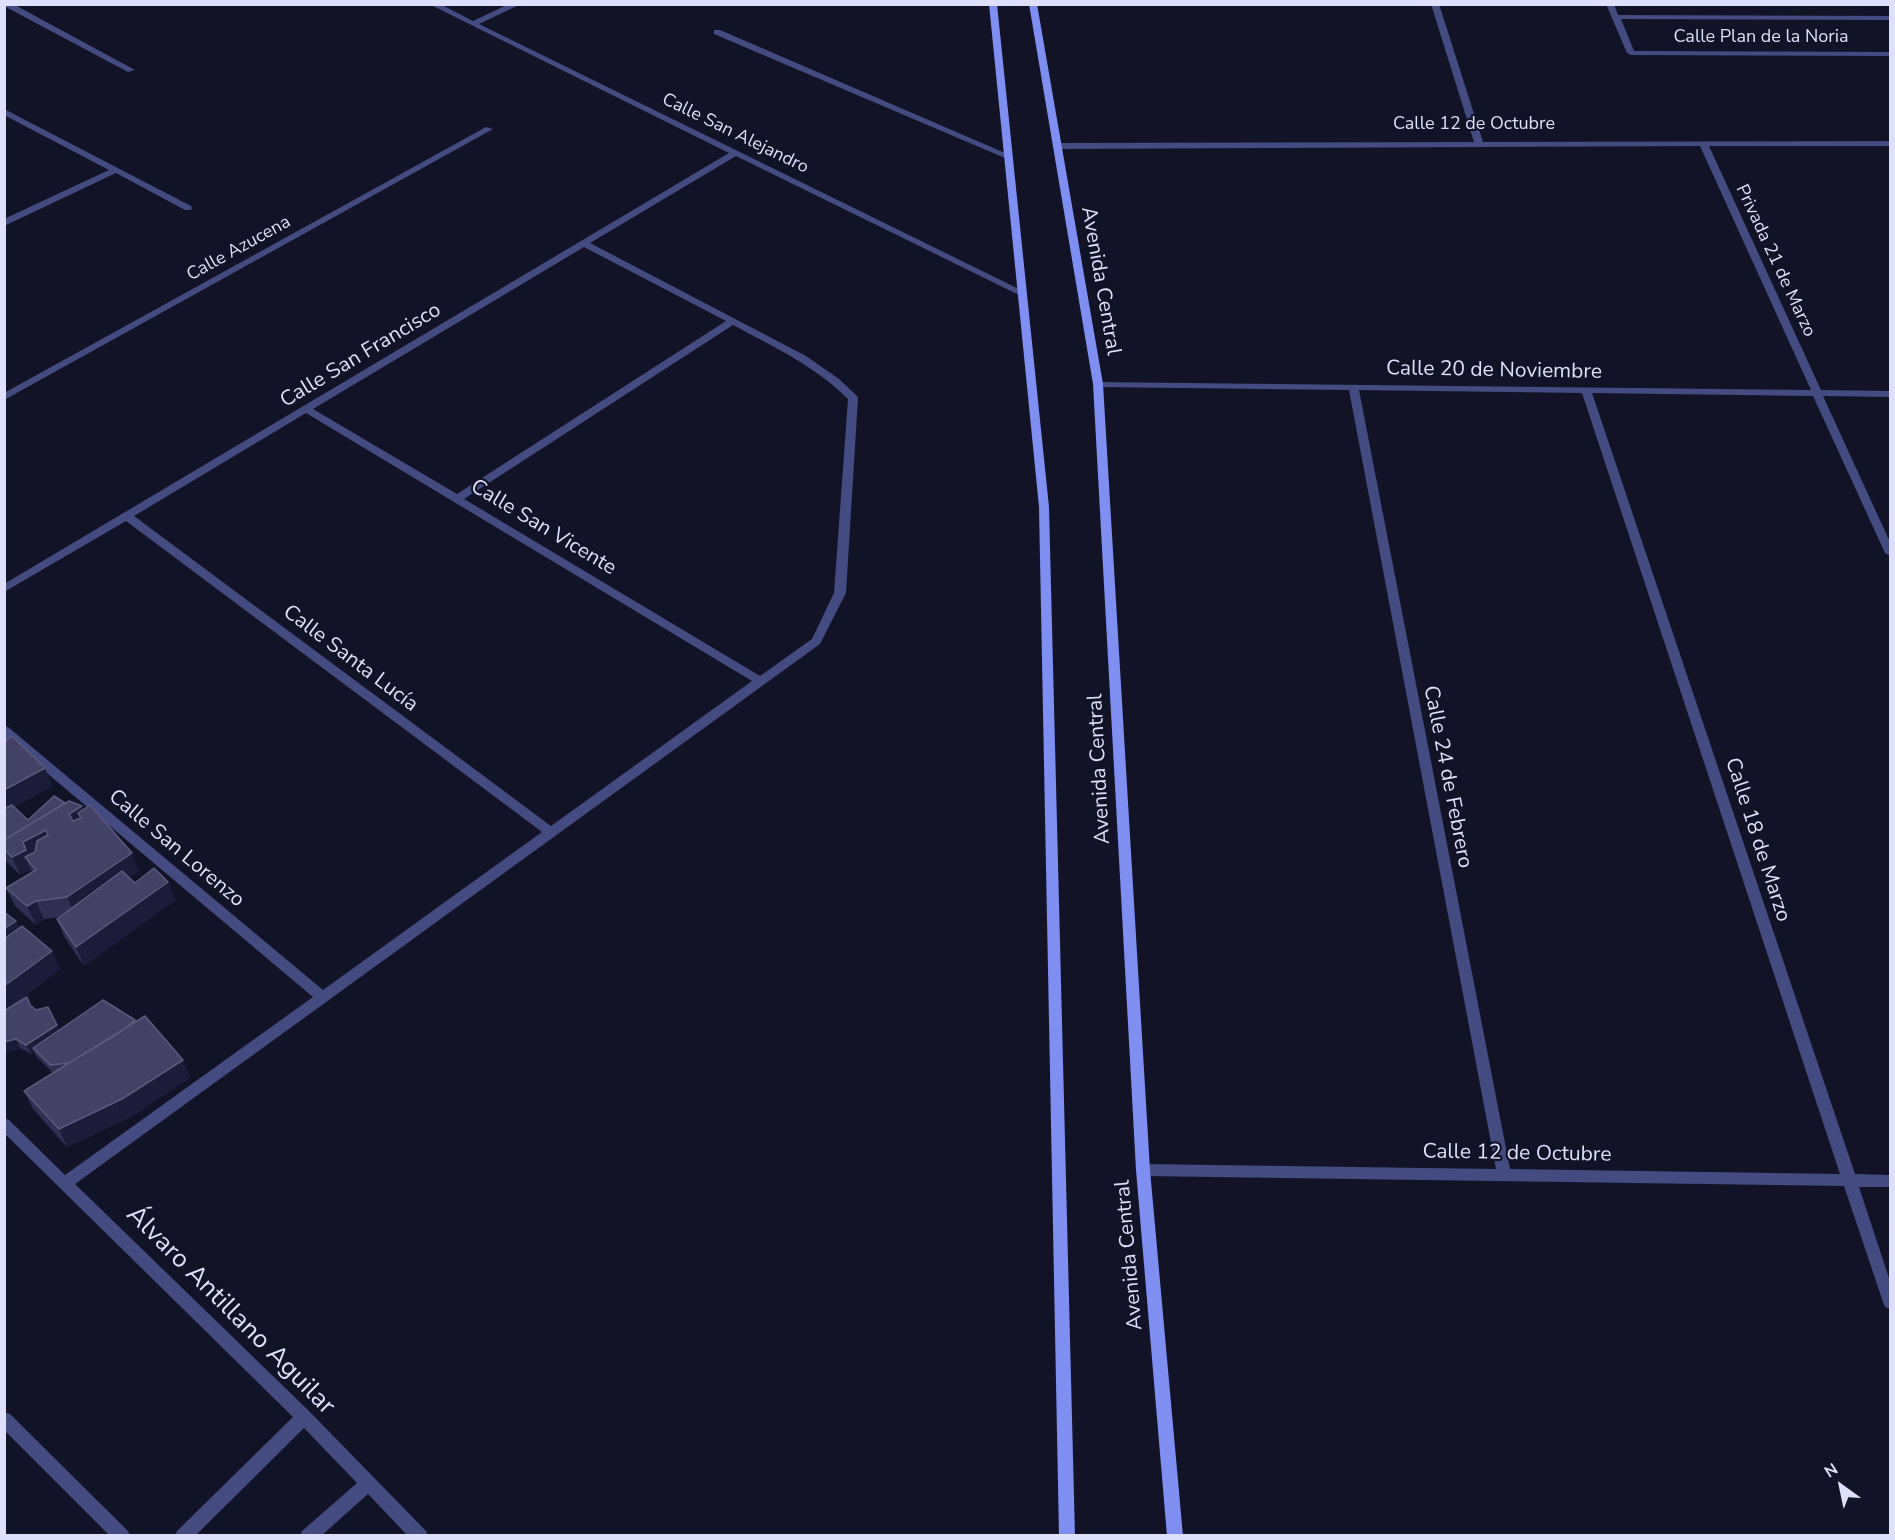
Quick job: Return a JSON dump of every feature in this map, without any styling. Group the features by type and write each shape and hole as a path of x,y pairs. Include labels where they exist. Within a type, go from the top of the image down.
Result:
{"main road":[{"path":"993,4 1044,507 1067,1536"},
{"name":"Avenida Central","path":"1033,4 1098,384 1143,1170 1175,1536"}],"street":[{"path":"6,4 130,70"},
{"name":"Calle San Alejandro","path":"433,4 1022,293"},
{"path":"472,24 517,4"},
{"path":"1435,4 1479,144"},
{"path":"1610,4 1616,17"},
{"name":"Calle Plan de la Noria","path":"1890,18 1616,17 1631,53 1890,54"},
{"path":"717,32 1008,156"},
{"path":"4,111 188,208"},
{"name":"Calle Azucena","path":"4,397 489,129"},
{"name":"Calle 12 de Octubre","path":"1058,146 1890,142"},
{"name":"Privada 21 de Marzo","path":"1703,143 1890,553"},
{"name":"Calle San Francisco","path":"4,590 736,152"},
{"path":"4,223 116,170"},
{"path":"65,1183 816,641 840,593 853,398 836,381 803,358 584,243"},
{"path":"457,499 733,321"},
{"name":"Calle 20 de Noviembre","path":"1098,384 1890,394"},
{"name":"Calle 24 de Febrero","path":"1353,387 1504,1175"},
{"name":"Calle 18 de Marzo","path":"1586,390 1890,1302"},
{"name":"Calle San Vicente","path":"307,409 760,681"},
{"name":"Calle Santa Lucía","path":"127,516 550,832"},
{"name":"Calle San Lorenzo","path":"4,730 322,997"},
{"name":"Álvaro Antillano Aguilar","path":"4,1124 304,1417 420,1536"},
{"name":"Calle 12 de Octubre","path":"1143,1170 1890,1181"},
{"path":"183,1536 304,1417"},
{"path":"4,1419 122,1536"},
{"path":"308,1536 369,1483"}],"building":[{"path":"12,736 45,768 4,790 4,741"},
{"path":"54,796 65,803 6,839 4,837 4,809 12,805 28,820"},
{"path":"69,801 82,806 69,814 73,821 81,818 78,813 90,805 132,853 67,897 36,901 27,906 6,888 36,870 25,857 35,852 37,841 48,835 46,830 23,842 26,850 12,857 4,849 4,840"},
{"path":"154,868 168,882 76,947 57,919 122,871 135,883"},
{"path":"4,912 16,921 4,929"},
{"path":"22,926 52,951 4,986 4,939"},
{"path":"27,997 30,1005 36,1010 48,1007 57,1025 26,1045 16,1039 4,1042 4,1011"},
{"path":"103,1000 135,1020 122,1031 69,1063 50,1065 33,1048"},
{"path":"145,1016 183,1060 122,1099 59,1129 24,1091"}]}
